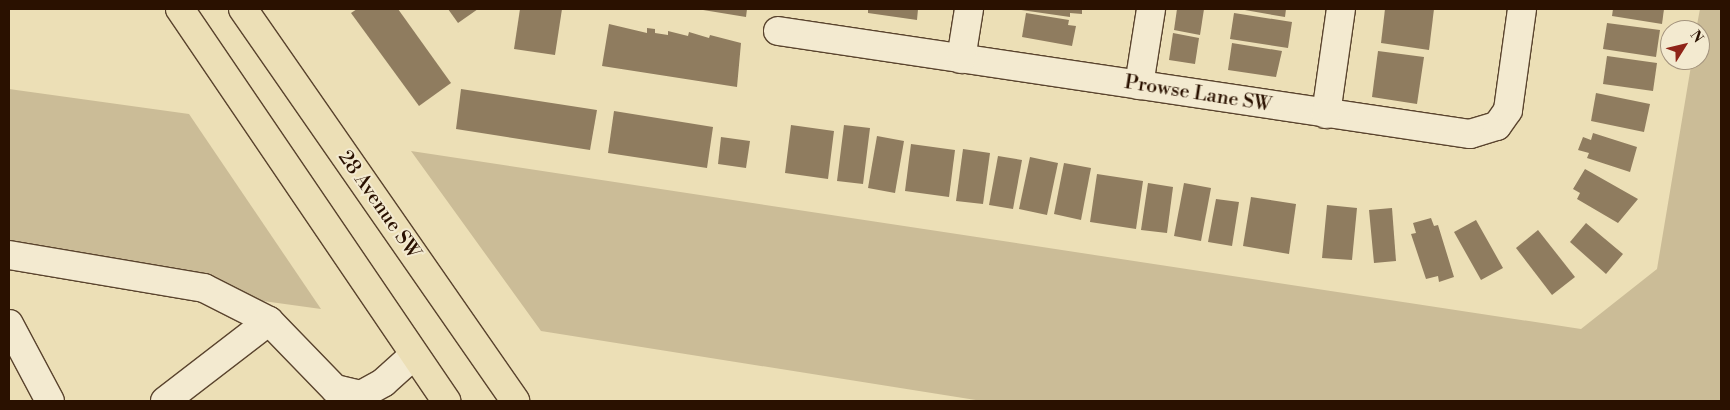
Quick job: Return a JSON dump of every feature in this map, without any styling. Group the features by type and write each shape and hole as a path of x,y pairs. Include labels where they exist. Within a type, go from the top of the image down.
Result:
{"main road":[{"path":"180,9 446,401"},
{"name":"28 Avenue SW","path":"243,9 515,401"}],"street":[{"path":"961,59 969,9"},
{"path":"1139,85 1151,9"},
{"path":"1326,114 1341,9"},
{"name":"Prowse Lane SW","path":"778,31 1470,134 1497,126 1508,110 1522,9"},
{"path":"9,255 204,288 269,321 335,389 361,395 384,382 414,355"},
{"path":"165,401 269,321"},
{"path":"9,324 50,401"}],"shaded area":[{"path":"1700,9 1721,9 1721,401 982,401 541,331 411,151 1581,329 1657,269 1690,70 1710,70 1710,20 1698,20"},
{"path":"9,89 189,114 321,309 9,266"}],"building":[{"path":"357,9 398,9 451,83 419,106 351,13"},
{"path":"448,9 478,9 458,23"},
{"path":"520,9 562,9 555,55 514,49"},
{"path":"697,9 747,9 746,17"},
{"path":"868,9 918,9 917,20 868,13"},
{"path":"1015,9 1082,9 1082,14 1070,13 1070,17"},
{"path":"1177,9 1204,9 1200,35 1174,30"},
{"path":"1239,9 1286,9 1285,17"},
{"path":"1385,9 1434,9 1429,50 1381,43"},
{"path":"1613,9 1664,9 1660,24 1612,16"},
{"path":"1026,13 1069,20 1068,25 1076,26 1072,46 1022,37"},
{"path":"1234,13 1292,22 1288,48 1230,39"},
{"path":"1607,23 1660,30 1656,57 1603,49"},
{"path":"609,24 647,33 647,28 655,29 655,33 668,35 668,31 688,36 689,32 709,38 710,35 741,43 737,87 602,66"},
{"path":"1173,33 1199,38 1195,64 1169,60"},
{"path":"1232,43 1282,51 1276,77 1228,70"},
{"path":"1378,51 1424,57 1417,104 1372,97"},
{"path":"1607,56 1657,63 1653,91 1603,84"},
{"path":"461,89 597,110 590,150 456,129"},
{"path":"1596,93 1650,104 1644,132 1591,121"},
{"path":"614,111 713,127 707,168 608,153"},
{"path":"791,125 834,131 828,179 785,173"},
{"path":"844,125 870,128 863,184 837,181"},
{"path":"1593,133 1637,147 1630,172 1587,158 1589,153 1578,150 1583,137 1591,140"},
{"path":"877,136 904,141 895,193 868,188"},
{"path":"721,137 750,141 746,168 718,164"},
{"path":"911,144 955,150 949,197 905,191"},
{"path":"963,149 990,153 983,204 956,201"},
{"path":"998,156 1022,160 1013,209 989,205"},
{"path":"1030,157 1058,163 1047,215 1019,209"},
{"path":"1064,163 1091,168 1081,220 1054,214"},
{"path":"1585,169 1638,199 1618,223 1577,199 1580,193 1573,189"},
{"path":"1097,174 1143,181 1136,229 1090,222"},
{"path":"1148,183 1173,187 1167,233 1141,230"},
{"path":"1184,183 1211,188 1201,241 1174,236"},
{"path":"1251,197 1296,204 1289,254 1243,246"},
{"path":"1216,199 1239,202 1232,246 1208,242"},
{"path":"1327,205 1357,208 1352,260 1322,258"},
{"path":"1392,208 1396,261 1374,263 1369,210"},
{"path":"1431,218 1434,226 1438,225 1454,277 1439,282 1438,276 1426,279 1411,234 1416,233 1413,223"},
{"path":"1476,220 1503,268 1481,280 1454,232"},
{"path":"1586,223 1623,254 1606,274 1570,242"},
{"path":"1538,230 1575,277 1552,295 1516,248"}]}
